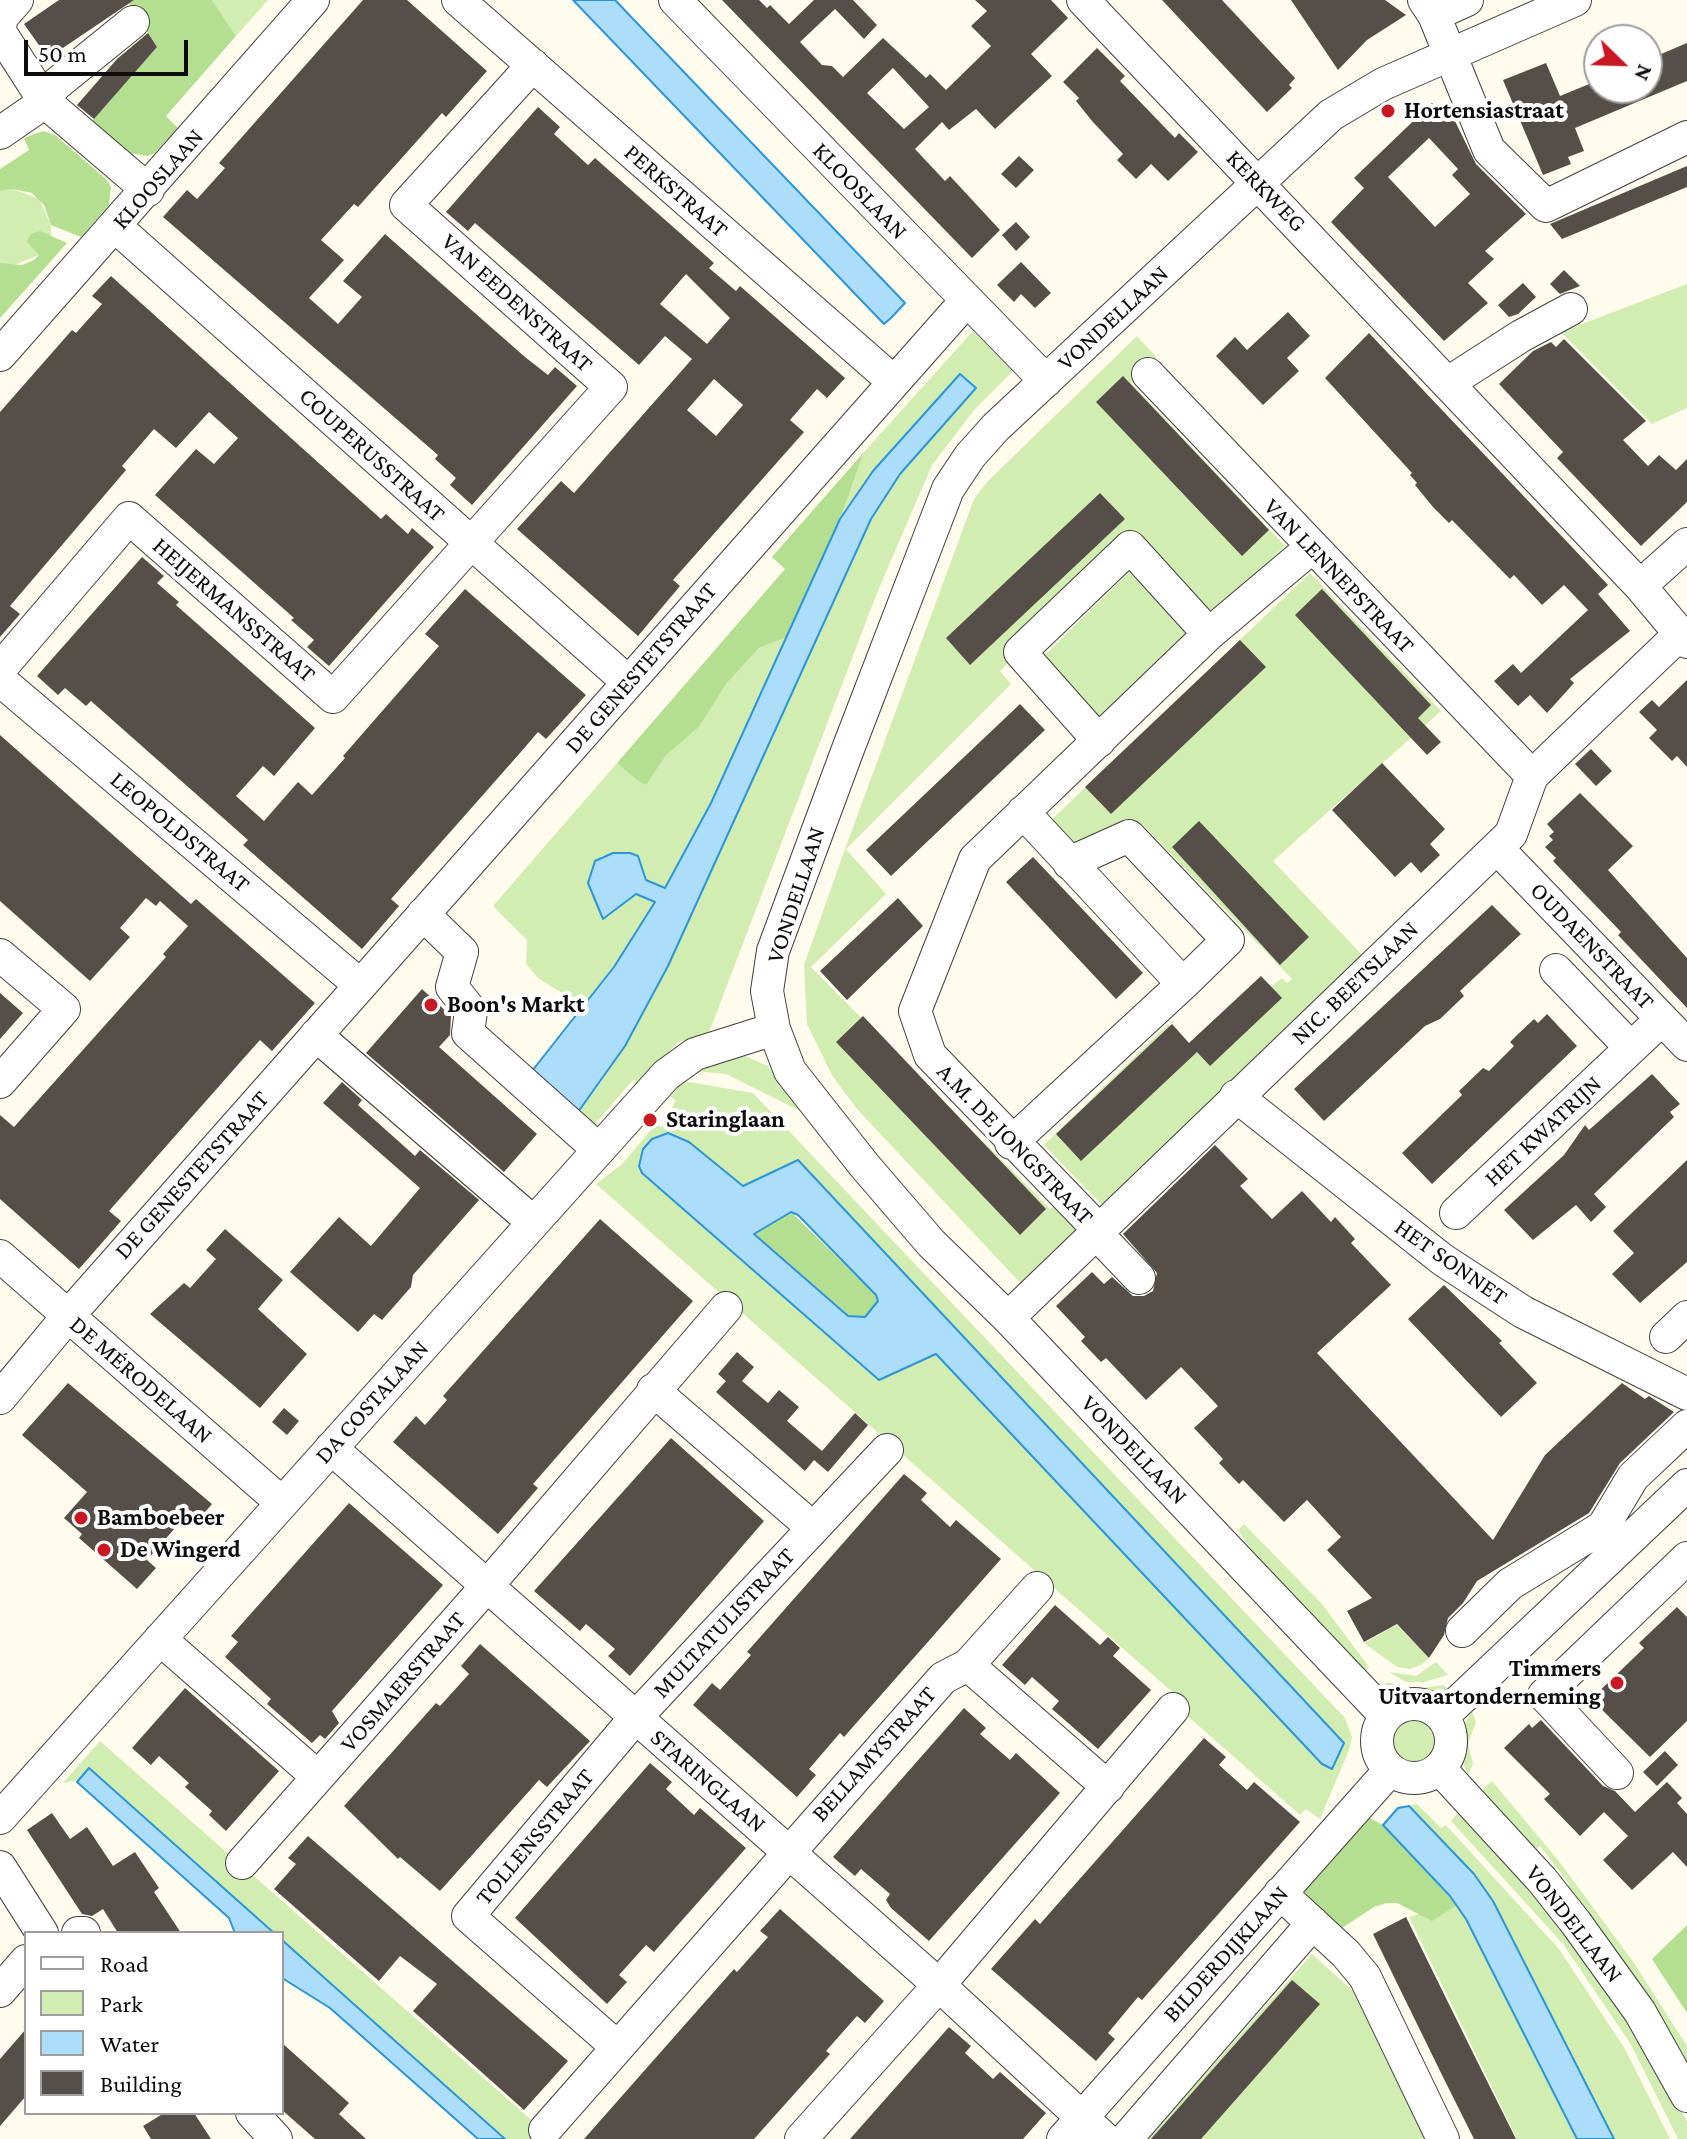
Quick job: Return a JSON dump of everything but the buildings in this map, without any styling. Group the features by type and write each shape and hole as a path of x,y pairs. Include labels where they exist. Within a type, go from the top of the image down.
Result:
{"street":[{"path":"17,0 1,18 0,32 45,102 148,190"},
{"name":"KLOOSLAAN","path":"0,355 313,0"},
{"name":"PERKSTRAAT","path":"458,0 894,382"},
{"name":"KLOOSLAAN","path":"675,0 1046,381"},
{"name":"KERKWEG","path":"1083,0 1640,586 1683,638"},
{"path":"1467,0 1429,8 1489,150 1546,206 1687,137"},
{"name":"VONDELLAAN","path":"1386,1716 1008,1318 931,1243 820,1112 790,1071 774,1029 767,991 773,951 948,489 996,427 1331,115 1383,84 1575,0"},
{"path":"0,133 45,102 54,86 133,22"},
{"name":"VAN EEDENSTRAAT","path":"472,544 611,387 406,205 533,65"},
{"name":"COUPERUSSTRAAT","path":"116,227 628,682"},
{"name":"DE GENESTETSTRAAT","path":"0,1398 68,1316 966,301"},
{"path":"1448,383 1571,309"},
{"name":"VAN LENNEPSTRAAT","path":"1148,374 1532,776"},
{"name":"HEIJERMANSSTRAAT","path":"0,669 129,518 333,697 472,544"},
{"path":"1640,586 1687,544"},
{"path":"1099,741 1020,652 1130,547 1209,634"},
{"name":"A.M. DE JONGSTRAAT","path":"1139,1278 930,1055 915,1011 975,859 1209,634 1311,548"},
{"name":"NIC. BEETSLAAN","path":"1008,1318 1511,834 1532,776 1683,638"},
{"name":"LEOPOLDSTRAAT","path":"0,680 360,985"},
{"path":"1023,812 1183,984"},
{"path":"1011,1143 1228,940 1129,836 1069,863"},
{"name":"OUDAENSTRAAT","path":"1497,848 1687,1045"},
{"path":"423,914 462,952 452,987 471,1011 468,1033 599,1150"},
{"path":"0,955 64,1009 0,1082"},
{"path":"1556,970 1631,1048"},
{"name":"HET KWATRIJN","path":"1456,1213 1662,1019"},
{"name":"DA COSTALAAN","path":"0,1818 533,1222 681,1062 774,1029"},
{"path":"316,1035 533,1222"},
{"name":"HET SONNET","path":"1236,1096 1443,1260 1523,1312 1687,1394"},
{"name":"DE MÉRODELAAN","path":"0,1256 282,1503"},
{"path":"487,1586 726,1308"},
{"name":"MULTATULISTRAAT","path":"653,1390 813,1528"},
{"path":"1462,1631 1510,1584 1603,1527 1633,1477 1687,1426"},
{"name":"STARINGLAAN","path":"331,1448 939,1985 1073,2128 1105,2139"},
{"name":"MULTATULISTRAAT","path":"636,1717 887,1450"},
{"path":"1442,1717 1687,1485"},
{"path":"1617,1773 1544,1695 1687,1557 1651,1519"},
{"name":"VOSMAERSTRAAT","path":"242,1863 487,1586"},
{"name":"BELLAMYSTRAAT","path":"787,1851 943,1678 968,1665 1037,1588"},
{"path":"160,1639 318,1777"},
{"path":"968,1665 1108,1787"},
{"path":"1421,1704 1442,1717 1450,1729 1452,1743 1440,1769 1414,1779 1390,1770 1377,1748 1380,1726 1386,1716 1397,1708 1421,1704"},
{"path":"801,2139 939,1985 1173,1709"},
{"name":"TOLLENSSTRAAT","path":"616,2046 468,1916 636,1717"},
{"name":"VONDELLAAN","path":"1440,1769 1542,1880 1593,1944 1640,2012 1687,2096"},
{"name":"BILDERDIJKLAAN","path":"1073,2128 1390,1770"},
{"path":"545,2130 787,1851"},
{"path":"0,1867 41,1931"},
{"path":"1280,1893 1365,1977 1443,2139"},
{"name":"BILDERDIJKLAAN","path":"1126,2139 1313,1923"},
{"path":"0,1991 24,1963"},
{"path":"254,2115 276,2139"}],"green space":[{"path":"127,0 212,0 236,36 166,116 178,128 155,153 148,156 129,153 92,121 157,47"},
{"path":"212,0 268,0 236,36"},
{"path":"43,131 55,135 107,180 111,187 109,205 81,237 51,225 44,205 32,193 13,189 0,191 0,169 29,150 24,138"},
{"path":"13,189 39,199 51,225 51,236 39,255 14,265 0,263 0,191"},
{"path":"40,231 67,243 0,318 0,263 22,265 34,260 39,255 27,242 31,234"},
{"path":"1687,284 1687,408 1652,424 1561,332"},
{"path":"973,331 1013,371 975,409 932,465 877,593 708,1035 678,1042 641,1083 633,1080 594,1125 578,1112 602,1080 871,519 900,474 975,388 960,375 855,496 840,519 864,452"},
{"path":"1137,336 1157,358 1131,383 1285,546 1210,617 1136,538 1000,671 1011,684 846,849 886,894 811,967 1050,1209 1059,1204 1084,1230 1025,1288 857,1109 833,1077 807,1024 804,965 845,849 974,499 987,482"},
{"path":"864,452 840,519 787,637 759,648 727,683 699,727 666,755 646,785 637,780 617,763 785,569 772,557"},
{"path":"1129,572 1191,637 1098,728 1036,664"},
{"path":"1310,573 1441,711 1273,861 1364,957 1106,1209 1044,1145 1168,1024 1192,1049 1282,978 1287,983 1292,979 1142,824 1070,847 1048,823"},
{"path":"787,637 711,803 665,888 646,880 638,856 623,852 601,856 608,917 636,894 655,902 614,967 582,1006 538,978 526,964 527,940 493,906 617,763 646,785 665,755 699,727 727,683 759,648"},
{"path":"733,1055 745,1056 768,1066 802,1112 726,1074 694,1071"},
{"path":"681,1083 753,1093 1345,1718 1352,1737 1349,1750 1320,1819 1306,1809 1300,1815 1183,1712 1187,1705 596,1184 621,1165 656,1124 662,1127 676,1100 670,1097","holes":["689,1142 743,1186 798,1160 1344,1743 1333,1769 1322,1764 936,1354"]},
{"path":"791,1212 876,1295 878,1301 865,1317 848,1316 754,1234"},
{"path":"1244,1524 1322,1604 1369,1667 1365,1671 1271,1579 1238,1530"},
{"path":"1397,1625 1429,1658 1421,1665 1410,1669 1397,1667 1364,1643"},
{"path":"1436,1662 1448,1675 1424,1682 1406,1682 1389,1672 1416,1676"},
{"path":"1388,1682 1410,1690 1443,1685 1449,1689 1431,1696 1402,1695 1382,1686"},
{"path":"1472,1712 1476,1722 1468,1744 1473,1764 1468,1775 1459,1753 1464,1725"},
{"path":"1414,1720 1429,1726 1435,1741 1429,1756 1414,1762 1399,1756 1393,1741 1399,1726"},
{"path":"100,1741 553,2139 505,2139 284,1942 284,1931 272,1931 89,1768 78,1780 63,1783"},
{"path":"1492,1781 1558,1860 1632,1960 1687,2046 1687,2070 1567,1889 1569,1884 1540,1846 1534,1851 1480,1792"},
{"path":"1417,1804 1441,1828 1446,1825 1559,1949 1625,2049 1670,2139 1614,2139 1493,1901 1474,1874 1409,1806"},
{"path":"1460,1811 1534,1887 1663,2073 1687,2122 1687,2139 1678,2139 1630,2043 1563,1944 1451,1821"},
{"path":"1368,1817 1383,1825 1457,1905 1432,1921 1397,1903 1387,1903 1374,1907 1342,1928 1308,1897 1304,1890"},
{"path":"1457,1905 1478,1939 1577,2139 1517,2139 1409,1917 1421,1913 1432,1920"},
{"path":"1687,1925 1687,2013 1652,1959"},
{"path":"1312,1954 1353,1991 1426,2139 1147,2139"}],"water":[{"path":"573,0 615,0 905,303 891,318 884,324"},
{"path":"960,374 976,388 900,474 871,519 668,966 625,1046 578,1112 532,1071 614,967 655,902 636,894 603,919 588,883 595,861 613,853 638,856 646,880 665,888 711,803 840,519 873,471"},
{"path":"668,1133 689,1142 743,1186 798,1160 1344,1743 1332,1769 1322,1764 936,1354 879,1380 642,1173 639,1166 643,1149 652,1139","holes":["791,1212 798,1215 876,1295 878,1301 865,1317 848,1316 754,1234"]},
{"path":"89,1768 272,1931 234,1931 229,1918 77,1782"},
{"path":"1409,1806 1474,1874 1493,1901 1614,2139 1577,2139 1466,1919 1450,1896 1383,1825 1398,1808"},
{"path":"284,1942 505,2139 478,2139 330,2008 284,1979"}],"place":[{"name":"Hortensiastraat","path":"1388,111"},
{"name":"Boon's Markt","path":"431,1005"},
{"name":"Staringlaan","path":"650,1120"},
{"name":"Bamboebeer","path":"81,1518"},
{"name":"De Wingerd","path":"104,1550"},
{"name":"Timmers Uitvaartonderneming","path":"1617,1683"}]}
